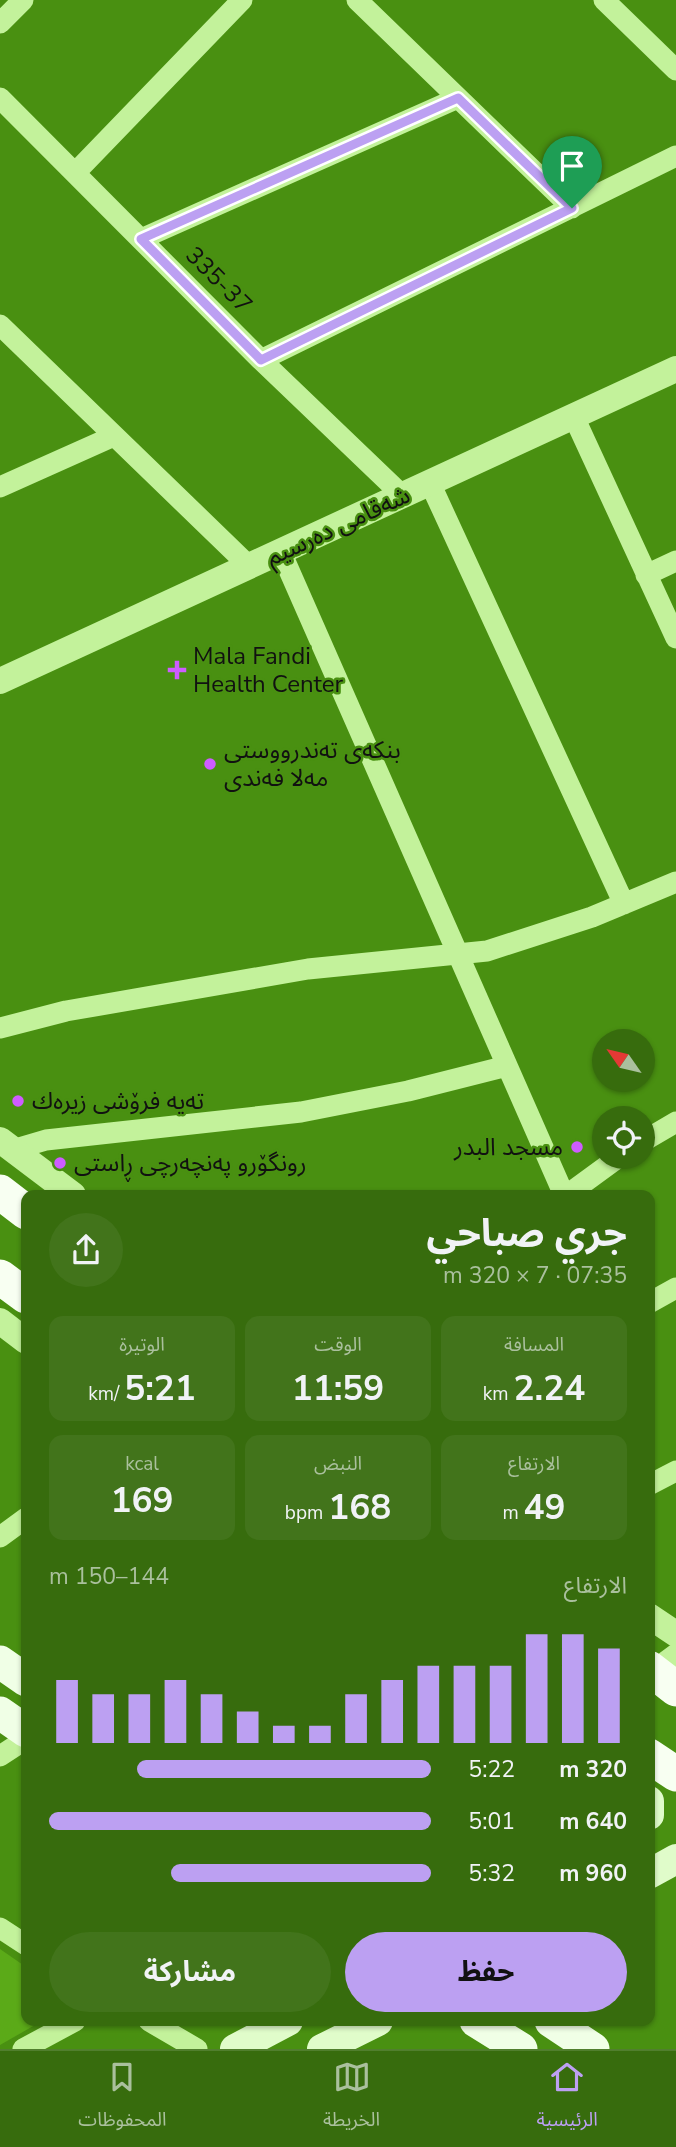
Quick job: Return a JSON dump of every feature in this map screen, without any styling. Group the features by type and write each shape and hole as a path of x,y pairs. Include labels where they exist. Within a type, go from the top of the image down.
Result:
{"highway":[{"path":"0,1192 21,1208"},
{"path":"0,1277 21,1292"},
{"path":"655,1760 676,1774"}],"main road":[{"path":"0,1662 21,1676"},
{"path":"0,1713 21,1728"},
{"path":"655,1870 676,1858"},
{"path":"235,2049 279,2026"},
{"path":"321,2049 368,2026"},
{"path":"484,2026 521,2049"},
{"path":"558,2026 593,2049"}],"street":[{"path":"0,23 23,0"},
{"path":"75,173 242,0"},
{"path":"357,0 572,208"},
{"path":"604,0 676,70"},
{"name":"335-37","path":"0,98 261,360 403,496"},
{"path":"141,239 458,98"},
{"path":"261,360 676,156"},
{"path":"0,326 250,567"},
{"name":"شەقامی دەرسیم","path":"0,681 676,369"},
{"path":"574,417 676,638"},
{"path":"0,488 114,436"},
{"path":"430,483 624,904"},
{"path":"281,552 563,1190"},
{"path":"646,575 676,561"},
{"path":"0,1028 66,1012 308,969 487,951 592,917 676,882"},
{"path":"6,1145 301,1112 408,1091 507,1066"},
{"path":"655,1134 676,1122"},
{"path":"6,1145 66,1190"},
{"path":"572,1190 602,1169"},
{"path":"655,1300 676,1289"},
{"path":"0,1321 21,1337"},
{"path":"655,1482 676,1471"},
{"path":"0,1537 21,1522"},
{"path":"655,1620 676,1634"},
{"path":"0,1756 21,1742"},
{"path":"0,1928 21,1942"},
{"path":"23,2049 66,2026"},
{"path":"158,2026 197,2049"}],"green space":[{"path":"0,1949 21,1964 21,2026 33,2026 0,2045"}],"place":[{"name":"Mala Fandi Health Center","path":"177,670"},
{"name":"بنکەی تەندرووستی مەلا فەندی","path":"210,764"},
{"name":"تەیە فرۆشی زیرەك","path":"18,1101"},
{"name":"مسجد البدر","path":"577,1147"},
{"name":"رونگۆرو پەنچەرچی ڕاستی","path":"60,1163"}],"route":[{"path":"458,98 572,208 261,360 141,239 458,98"}]}
